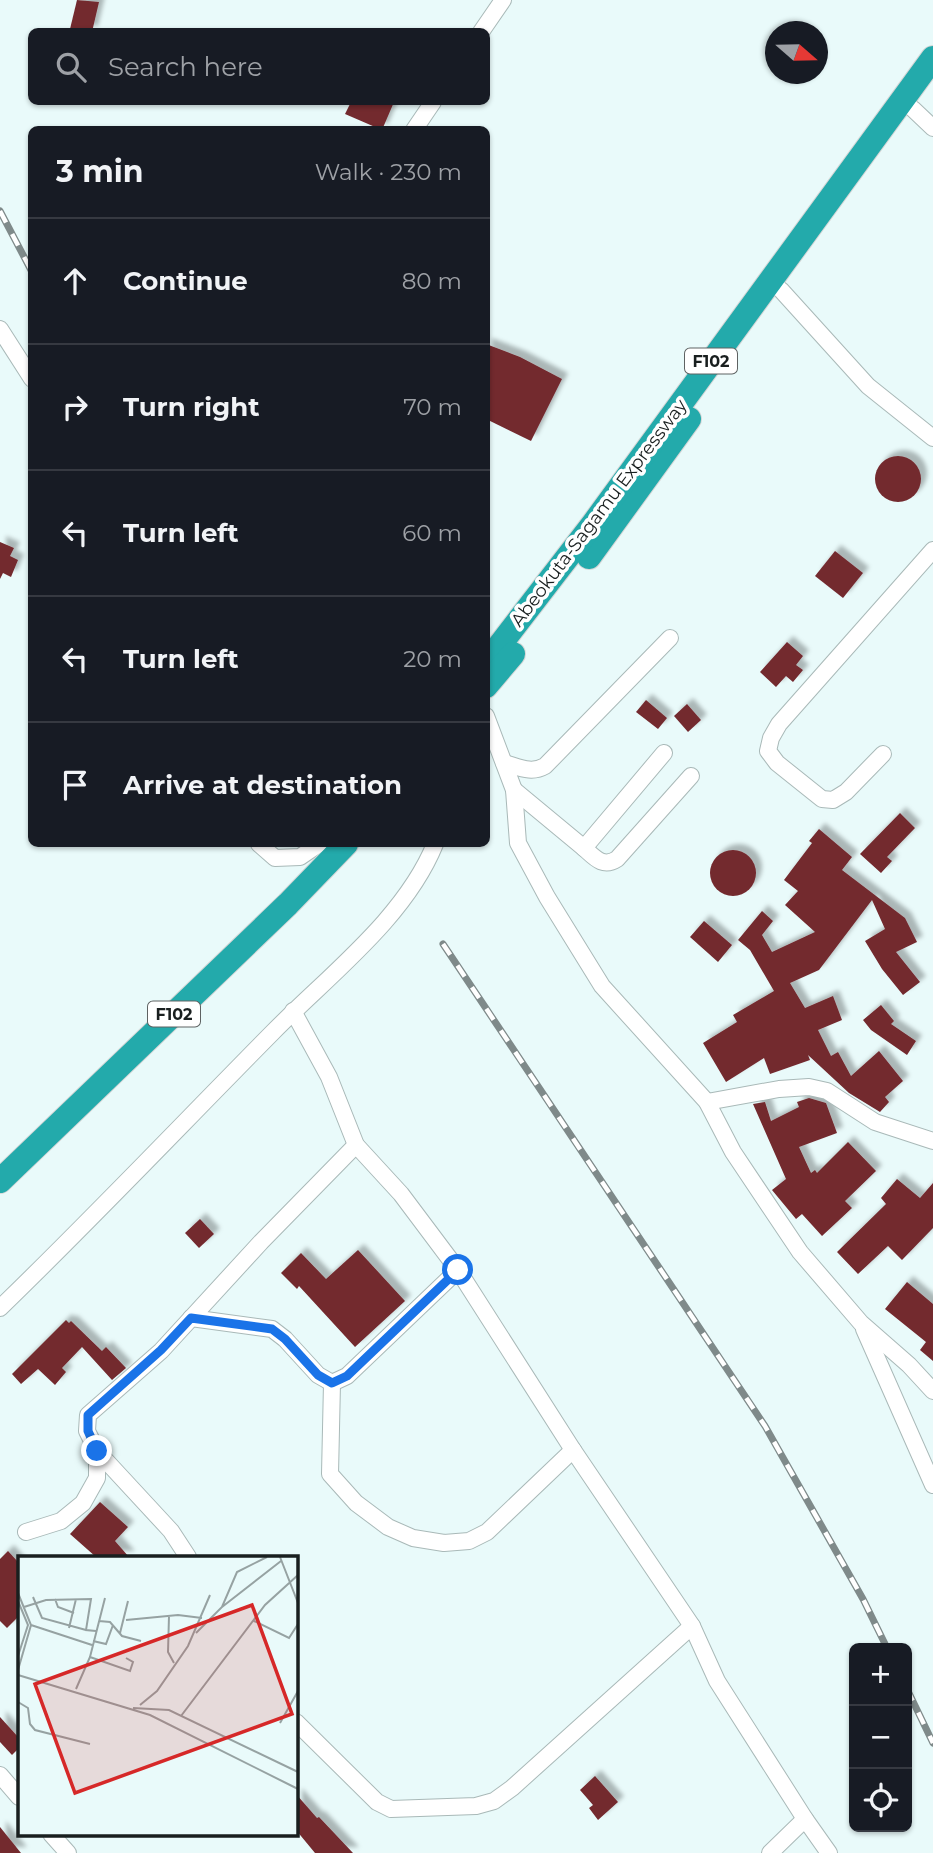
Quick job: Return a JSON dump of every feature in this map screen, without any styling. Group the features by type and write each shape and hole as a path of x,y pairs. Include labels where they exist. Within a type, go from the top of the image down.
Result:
{"highway":[{"name":"Abeokuta-Sagamu Expressway","path":"490,673 593,524 933,58"},
{"name":"Abeokuta-Sagamu Expressway","path":"490,673 608,533 933,81"},
{"name":"F102","path":"0,1158 266,902 318,847"},
{"name":"F102","path":"0,1181 279,913 343,847"}],"street":[{"path":"484,28 503,0"},
{"path":"417,126 431,105"},
{"path":"913,109 933,128"},
{"path":"781,290 868,386 933,438"},
{"path":"0,329 28,373"},
{"path":"883,754 846,792 833,800 822,799 777,763 768,751 771,738 779,724 933,550"},
{"path":"504,763 537,771 545,766 670,638"},
{"path":"490,724 514,790 518,843 547,897 602,986 707,1102 733,1152 800,1252 861,1323 909,1365 933,1391"},
{"path":"584,848 664,753"},
{"path":"514,790 602,863 610,864 691,776"},
{"path":"262,847 275,858 300,857 316,847"},
{"path":"0,1308 293,1011 372,936 424,870 434,847"},
{"path":"293,1011 330,1077 356,1144 401,1194 458,1270 573,1450 692,1626 717,1681 829,1853"},
{"path":"707,1102 779,1089 809,1087 827,1091 876,1122 933,1141"},
{"path":"187,1556 171,1531 97,1451 88,1431 88,1415 161,1350 356,1144"},
{"path":"332,1383 347,1376 458,1270"},
{"path":"191,1318 272,1329 285,1339 318,1375 332,1383"},
{"path":"861,1323 933,1485"},
{"path":"332,1383 330,1474 356,1503 388,1527 414,1538 444,1543 469,1541 488,1532 573,1450"},
{"path":"26,1532 61,1521 83,1503 97,1478 97,1451"},
{"path":"298,1724 377,1802 391,1809 477,1806 494,1801 512,1788 692,1626"},
{"path":"770,1853 805,1819"},
{"path":"53,1836 68,1853"}],"building":[{"path":"77,0 99,2 93,28 70,28"},
{"path":"350,105 393,105 384,126 373,126 345,114"},
{"path":"490,346 520,357 562,379 531,441 490,421"},
{"path":"898,456 914,463 921,479 914,495 898,502 882,495 875,479 882,463"},
{"path":"0,542 14,548 10,556 18,560 11,577 3,573 0,579"},
{"path":"835,551 863,573 843,598 815,576"},
{"path":"787,642 803,656 796,665 803,670 793,682 786,676 776,687 760,672"},
{"path":"646,700 667,718 658,729 636,712"},
{"path":"687,704 701,720 688,732 674,716"},
{"path":"900,813 915,828 887,857 892,861 881,873 860,854"},
{"path":"819,829 852,857 842,870 905,918 917,942 896,952 920,982 903,995 882,969 865,941 885,929 872,900 819,970 790,983 805,1008 833,996 842,1020 818,1030 831,1056 838,1052 851,1076 879,1051 903,1081 885,1097 889,1102 880,1112 849,1093 808,1055 810,1060 770,1074 764,1058 726,1082 703,1043 737,1022 733,1015 774,991 750,950 738,940 762,911 773,921 762,935 772,952 815,932 785,905 798,891 784,880 812,843 809,841"},
{"path":"733,850 749,857 756,873 749,889 733,896 717,889 710,873 717,857"},
{"path":"704,921 732,945 718,962 690,937"},
{"path":"881,1005 894,1021 891,1024 916,1041 907,1055 871,1030 863,1020"},
{"path":"809,1098 826,1103 837,1133 799,1147 811,1173 815,1170 817,1173 848,1142 876,1171 845,1201 852,1208 822,1236 802,1214 796,1219 772,1190 786,1179 753,1104 765,1102 771,1121 799,1107 797,1102"},
{"path":"897,1179 920,1198 933,1183 933,1228 902,1260 888,1246 858,1274 837,1252 886,1204 881,1198"},
{"path":"200,1219 214,1234 199,1248 185,1233"},
{"path":"358,1250 405,1301 355,1347 299,1286 297,1289 281,1273 301,1253 326,1279"},
{"path":"907,1282 933,1304 933,1361 920,1350 926,1342 885,1309"},
{"path":"66,1320 69,1323 71,1321 102,1351 106,1347 126,1368 112,1380 82,1347 62,1368 66,1372 55,1385 38,1369 21,1384 12,1374"},
{"path":"100,1502 128,1527 115,1541 128,1556 95,1556 70,1534"},
{"path":"8,1551 18,1562 18,1617 7,1628 0,1621 0,1559"},
{"path":"0,1717 18,1737 18,1749 12,1755 0,1742"},
{"path":"595,1776 618,1802 598,1820 589,1808 593,1805 580,1790"},
{"path":"298,1796 353,1853 315,1853 298,1832"},
{"path":"0,1827 21,1853 0,1853"}],"railway":[{"path":"0,211 28,264"},
{"path":"443,944 765,1426 863,1599 885,1643"},
{"path":"912,1699 933,1743"}],"route":[{"path":"97,1451 88,1431 88,1415 161,1350 191,1318 272,1329 285,1339 318,1375 332,1383 347,1376 458,1270"}]}
